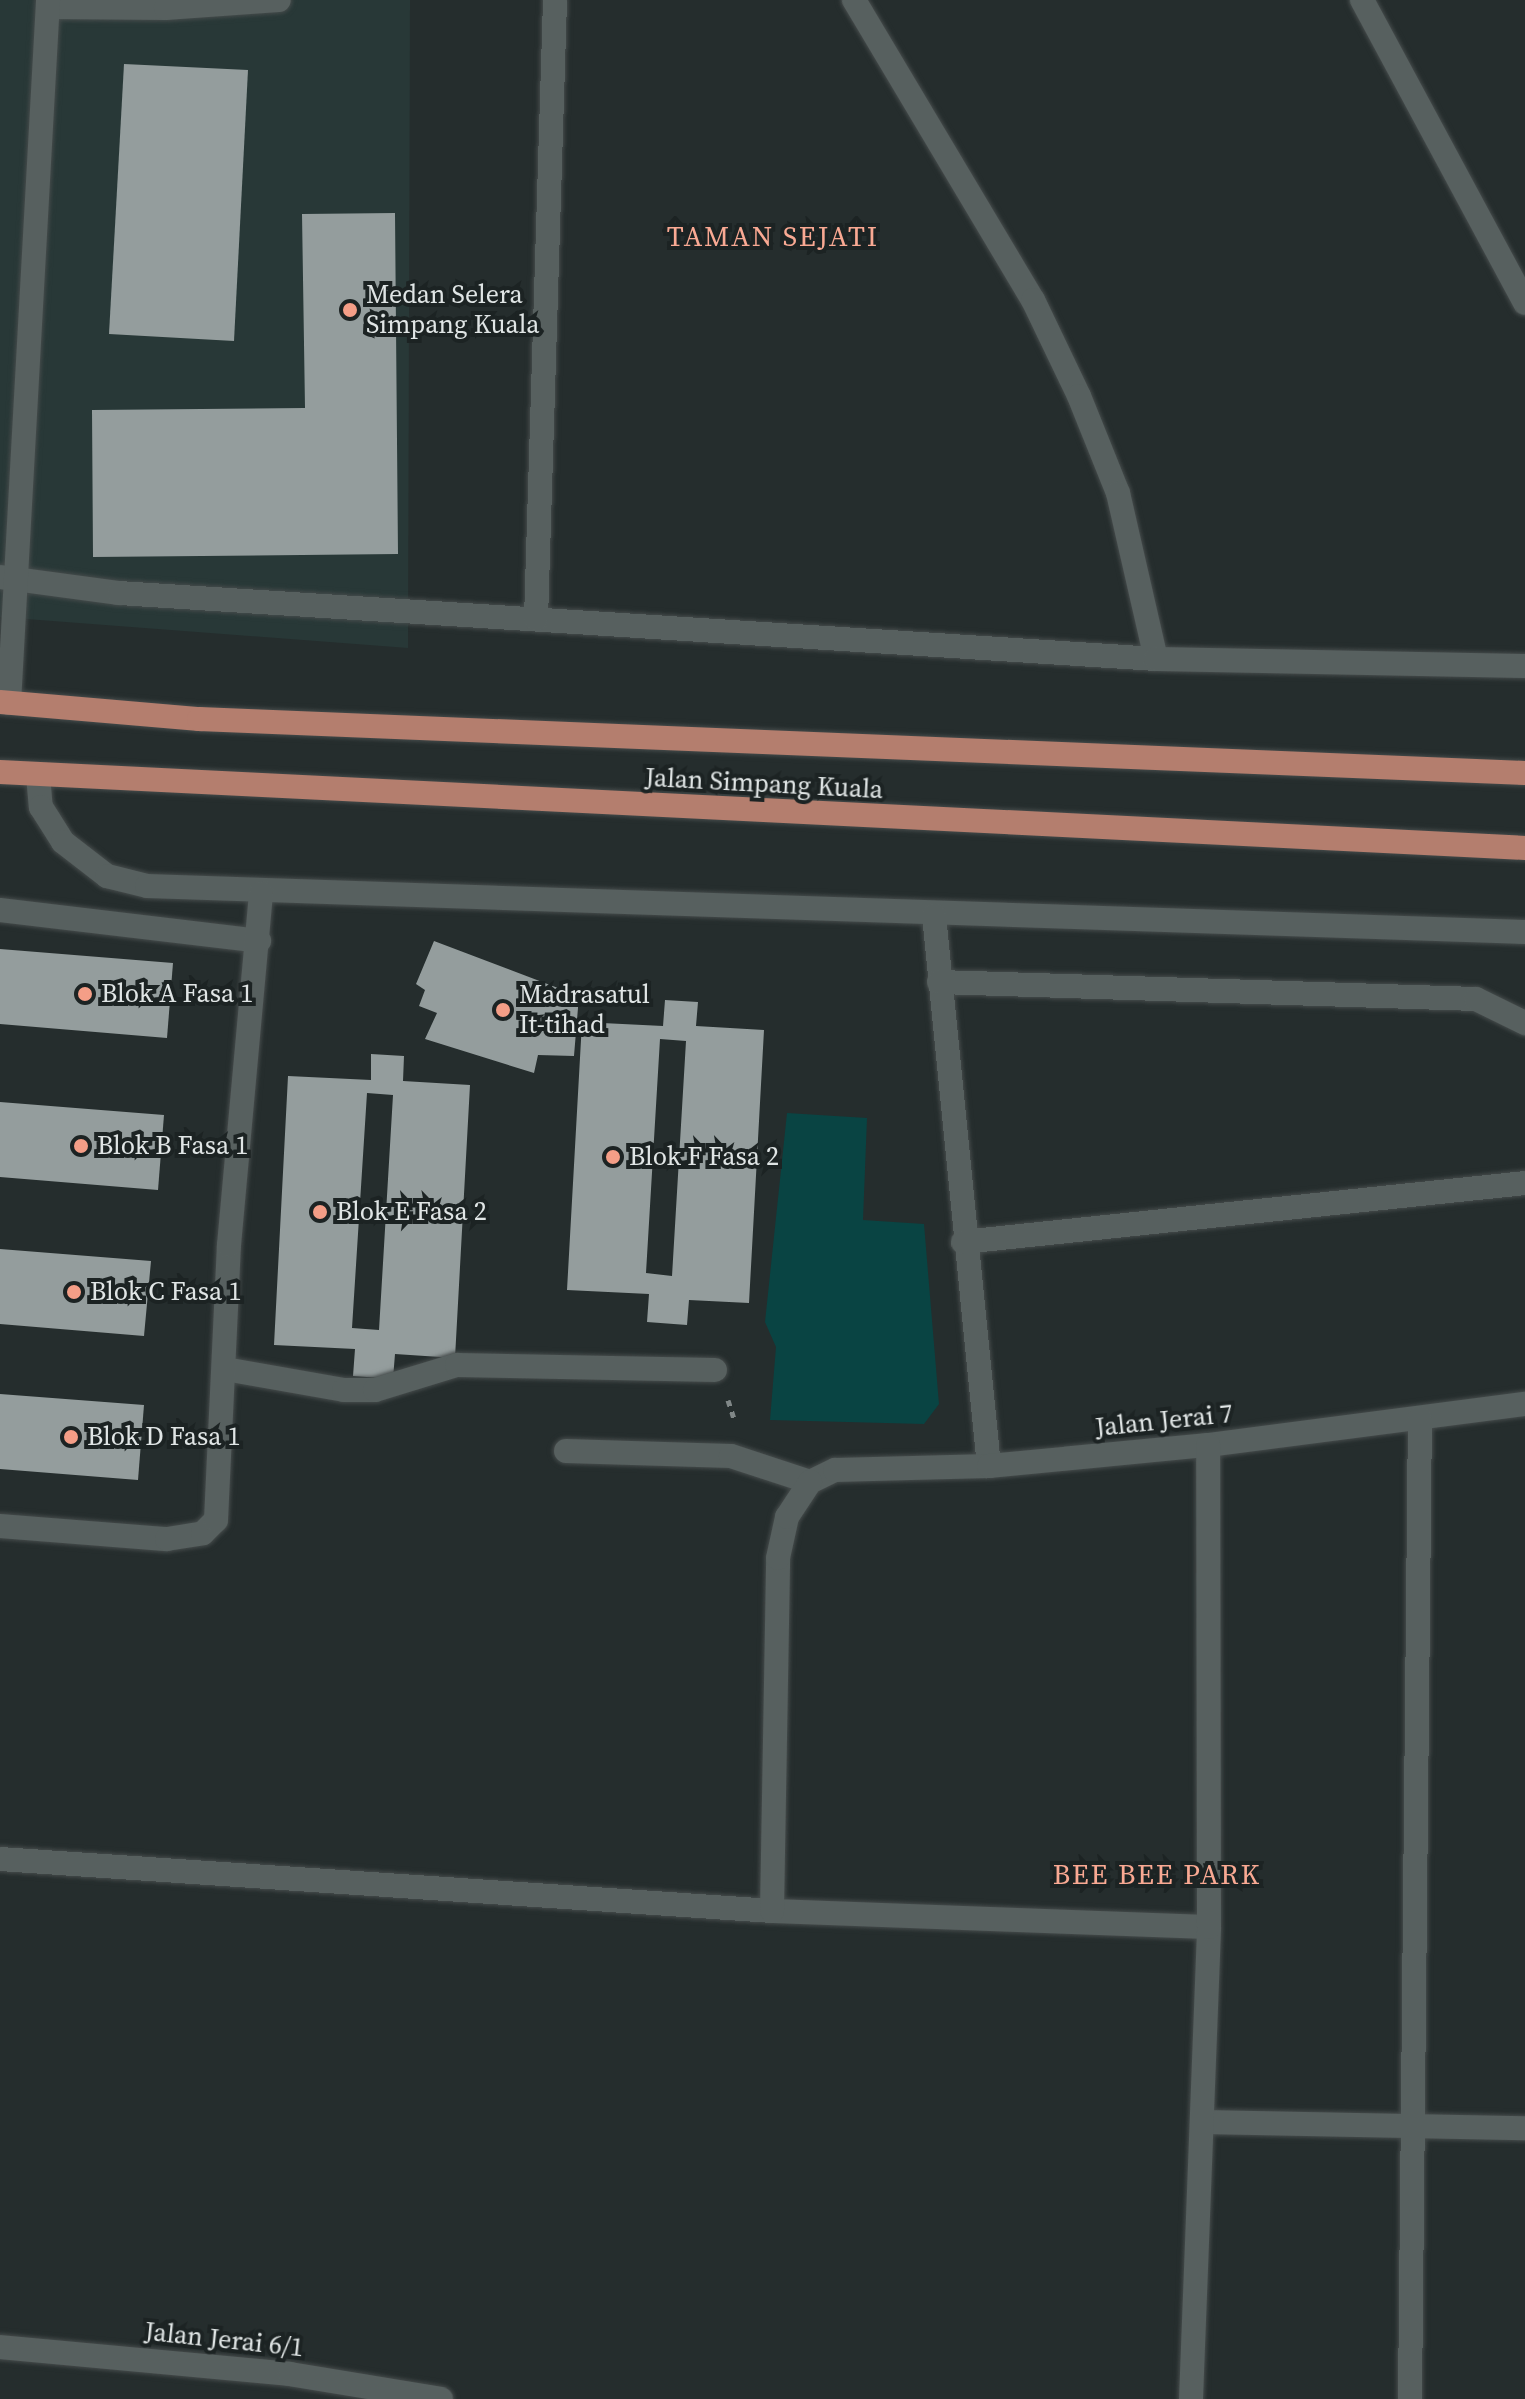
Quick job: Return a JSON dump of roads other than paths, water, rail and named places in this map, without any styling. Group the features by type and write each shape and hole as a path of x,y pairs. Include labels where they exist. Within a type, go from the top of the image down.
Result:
{"main road":[{"name":"Jalan Simpang Kuala","path":"5,703 199,719 1525,773"},
{"name":"Jalan Simpang Kuala","path":"0,772 196,786 1525,848"}],"street":[{"path":"5,703 8,577 48,3 166,4 279,0"},
{"path":"536,619 555,0"},
{"path":"854,0 1033,300 1079,396 1118,493 1156,659"},
{"path":"1362,0 1525,303"},
{"path":"8,577 119,593 1156,659 1525,666"},
{"path":"38,775 46,820 107,876 147,886 261,893 1525,932"},
{"path":"0,1526 167,1539 203,1533 216,1520 221,1502 229,1245 261,893"},
{"path":"0,910 259,941"},
{"path":"934,915 963,1242 989,1466"},
{"path":"939,982 1476,999 1525,1023"},
{"path":"963,1242 1525,1183"},
{"path":"225,1369 344,1390 375,1390 457,1365 715,1370"},
{"name":"Jalan Jerai 7","path":"810,1482 835,1470 989,1466 1208,1445 1525,1404"},
{"path":"1410,2399 1420,1418"},
{"path":"1191,2399 1209,1927 1208,1445"},
{"path":"566,1451 749,1461 810,1482 787,1517 778,1558 772,1911"},
{"path":"0,1859 772,1911 1209,1927"},
{"path":"1202,2122 1525,2128"},
{"name":"Jalan Jerai 6/1","path":"0,2347 290,2374 441,2399"}],"place":[{"name":"Medan Selera Simpang Kuala","path":"350,310"},
{"name":"Blok A Fasa 1","path":"85,994"},
{"name":"Madrasatul It-tihad","path":"503,1010"},
{"name":"Blok B Fasa 1","path":"81,1146"},
{"name":"Blok F Fasa 2","path":"613,1157"},
{"name":"Blok E Fasa 2","path":"320,1212"},
{"name":"Blok C Fasa 1","path":"74,1292"},
{"name":"Blok D Fasa 1","path":"71,1437"}],"district":[{"name":"TAMAN SEJATI","path":"773,236"},
{"name":"BEE BEE PARK","path":"1157,1874"}]}
